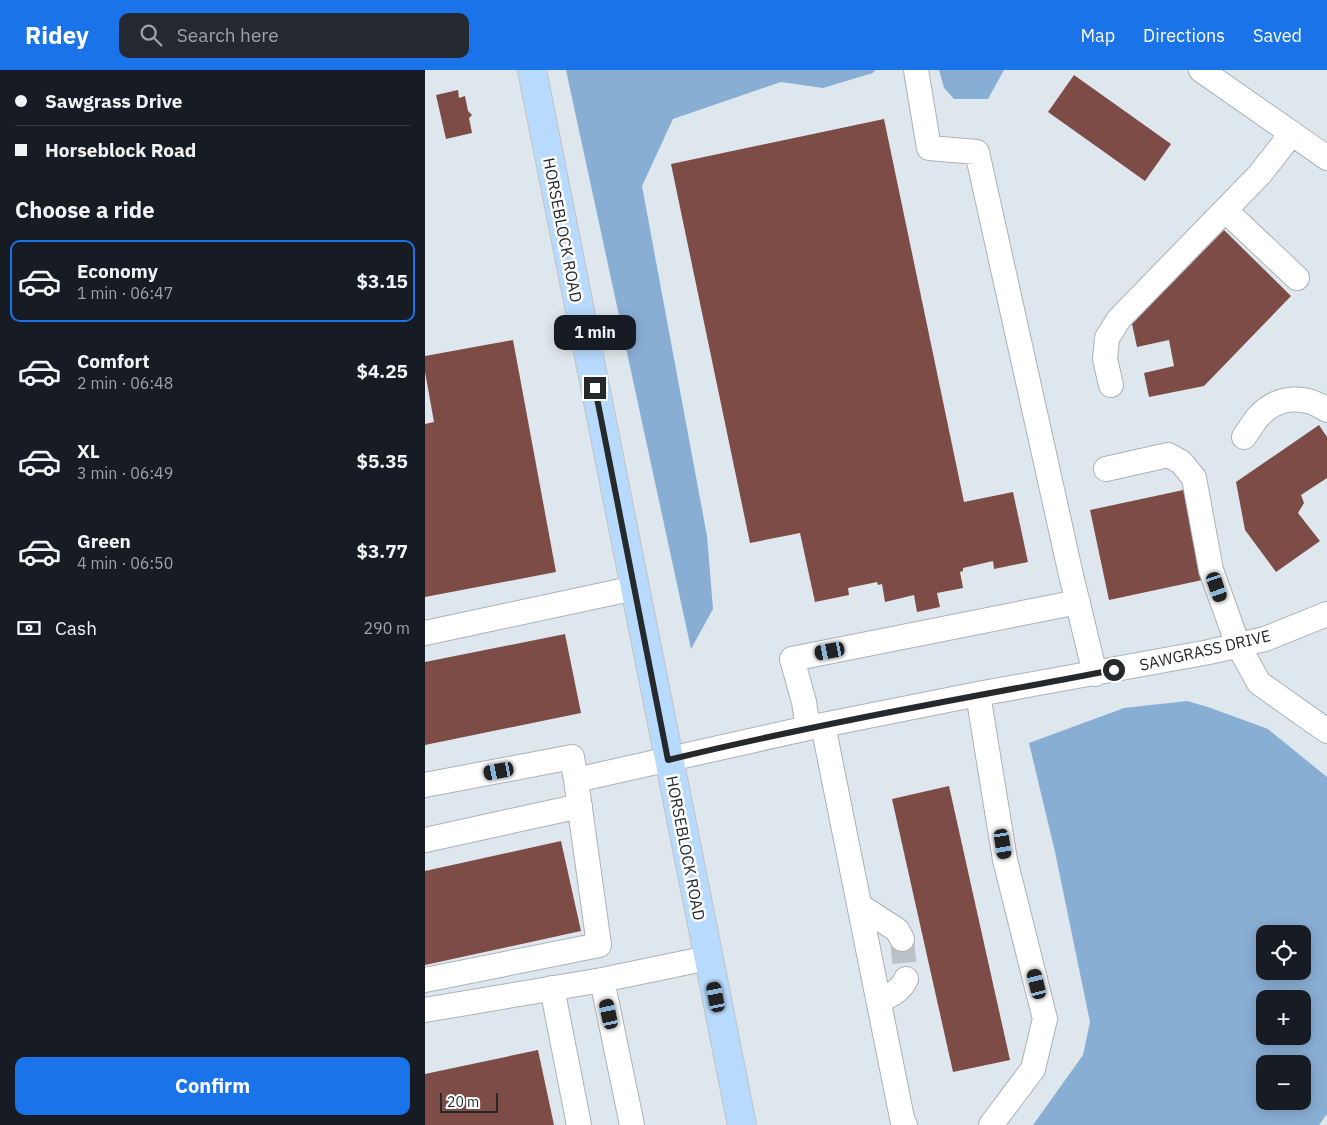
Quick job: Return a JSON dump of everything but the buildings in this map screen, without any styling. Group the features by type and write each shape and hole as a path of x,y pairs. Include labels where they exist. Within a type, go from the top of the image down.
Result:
{"main road":[{"name":"HORSEBLOCK ROAD","path":"532,70 742,1125"}],"street":[{"path":"916,70 929,148 977,152 1095,674"},
{"path":"1201,70 1327,158"},
{"path":"1111,384 1105,359 1107,338 1119,319 1260,174 1292,134"},
{"path":"1225,211 1297,278"},
{"path":"1244,437 1259,416 1279,402 1296,398 1317,402 1327,410"},
{"path":"1105,469 1169,455 1181,462 1194,478 1211,570 1238,645 1259,683 1327,731"},
{"path":"425,633 635,588"},
{"path":"905,1125 903,1123 861,906 815,726 804,702 792,659 1078,602"},
{"name":"SAWGRASS DRIVE","path":"576,780 815,726 978,694 1095,674 1238,645 1300,626 1327,614"},
{"path":"978,694 1005,860 1045,1019 1033,1069 991,1125"},
{"path":"425,785 572,757 599,944 425,980"},
{"path":"425,840 580,806"},
{"path":"861,906 897,930 902,939"},
{"path":"425,1010 602,980 708,958"},
{"path":"879,1001 903,986 907,979"},
{"path":"602,980 632,1125"},
{"path":"552,988 579,1125"}],"shaded area":[{"path":"566,70 875,70 873,73 823,88 781,82 673,119 642,186 707,536 713,609 691,649"},
{"path":"939,70 1004,70 988,99 954,99 944,88"},
{"path":"1187,701 1268,729 1327,777 1327,1114 1319,1125 1033,1125 1083,1055 1090,1022 1055,852 1029,743 1124,708"}],"tunnel":[{"path":"902,939 906,979"}],"route":[{"path":"595,388 668,760 823,725 978,694 1114,670"}]}
